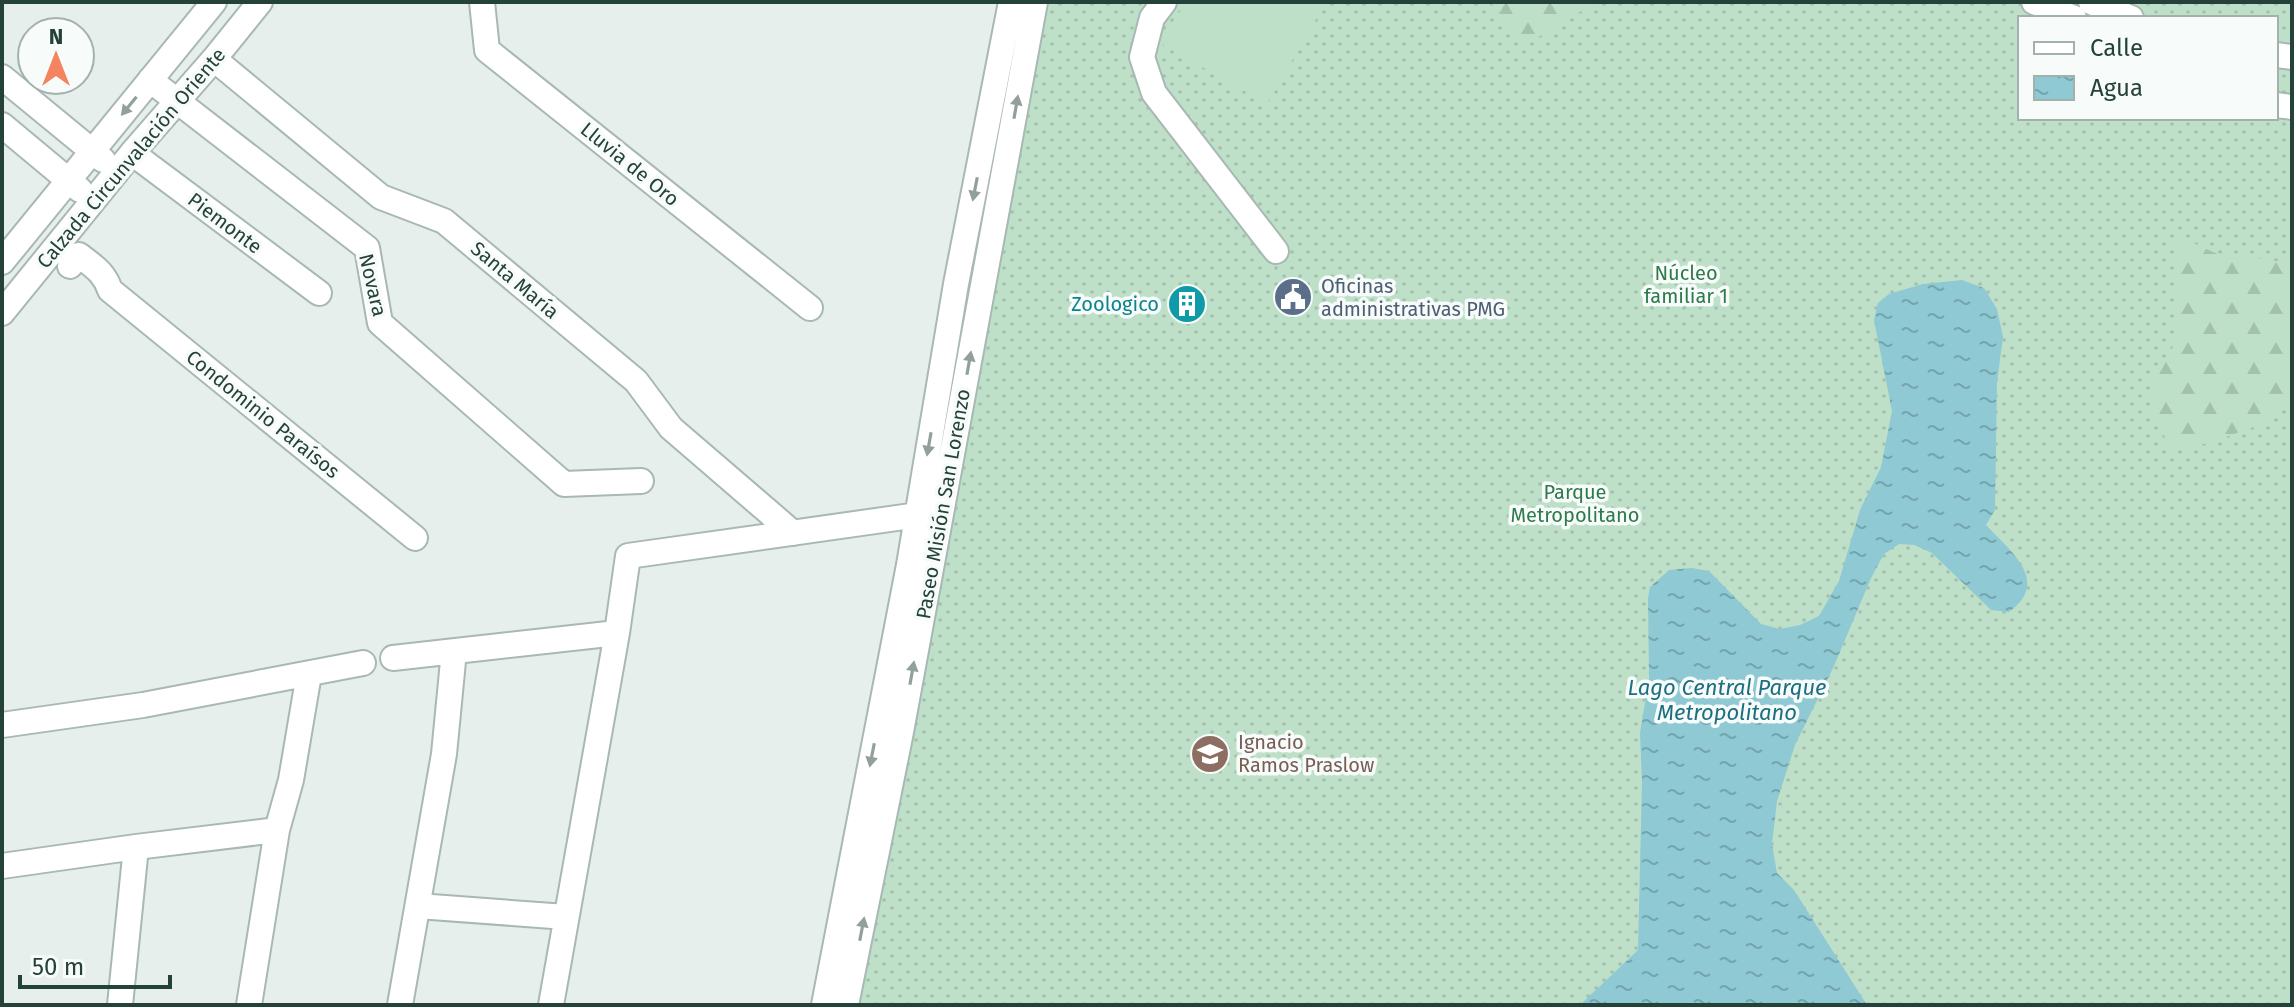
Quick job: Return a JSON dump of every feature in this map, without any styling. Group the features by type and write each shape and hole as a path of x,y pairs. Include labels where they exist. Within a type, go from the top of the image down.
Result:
{"street":[{"name":"Calzada Circunvalación Oriente","path":"2,262 214,2"},
{"name":"Calzada Circunvalación Oriente","path":"2,313 66,252 93,201 260,2"},
{"name":"Lluvia de Oro","path":"482,2 487,50 810,308"},
{"name":"Paseo Misión San Lorenzo","path":"824,1005 918,515 956,284 1011,2"},
{"name":"Paseo Misión San Lorenzo","path":"846,1005 901,732 1035,2"},
{"path":"1164,2 1152,18 1142,57 1154,93 1276,251"},
{"path":"2034,2 2069,16"},
{"path":"2091,2 2126,16"},
{"name":"Santa María","path":"214,59 381,197 444,221 636,381 671,428 793,533"},
{"name":"Piemonte","path":"2,77 92,151 124,162 319,293"},
{"name":"Novara","path":"150,80 367,248 380,323 564,484 641,481"},
{"path":"2,125 93,201"},
{"name":"Condominio Paraísos","path":"66,252 96,289 110,290 415,538"},
{"path":"551,1005 628,556 918,515"},
{"path":"393,658 617,633"},
{"path":"400,1005 444,754 454,651"},
{"path":"2,725 143,705 363,663"},
{"path":"249,1005 277,830 291,780 309,674"},
{"path":"2,866 277,830"},
{"path":"120,1005 136,847"},
{"path":"418,906 566,917"}],"green space":[{"name":"Parque Metropolitano","path":"1043,2 2292,2 2292,1005 859,1005"},
{"path":"1185,2 1326,2 1267,104 1162,44"},
{"path":"1490,2 1596,2 1527,44"},
{"path":"2178,236 2215,253 2292,263 2292,400 2270,421 2209,443 2173,449 2151,416 2153,375 2178,340"}],"water":[{"name":"Lago Central Parque Metropolitano","path":"1962,280 1984,288 1997,309 2003,337 1997,382 1995,510 1986,525 2023,567 2027,589 2009,612 1991,610 1932,553 1914,545 1899,544 1884,554 1795,745 1777,801 1772,844 1777,873 1794,890 1867,1005 1580,1005 1638,950 1642,781 1640,733 1649,679 1650,587 1669,570 1692,568 1709,571 1761,624 1780,629 1800,625 1819,616 1839,581 1860,510 1881,467 1892,411 1874,320 1878,303 1889,294 1923,284"}],"place":[{"name":"Oficinas administrativas PMG","path":"1293,297"},
{"name":"Zoologico","path":"1187,304"},
{"name":"Ignacio Ramos Praslow","path":"1210,754"}],"park label":[{"name":"Núcleo familiar 1","path":"1686,284"}]}
